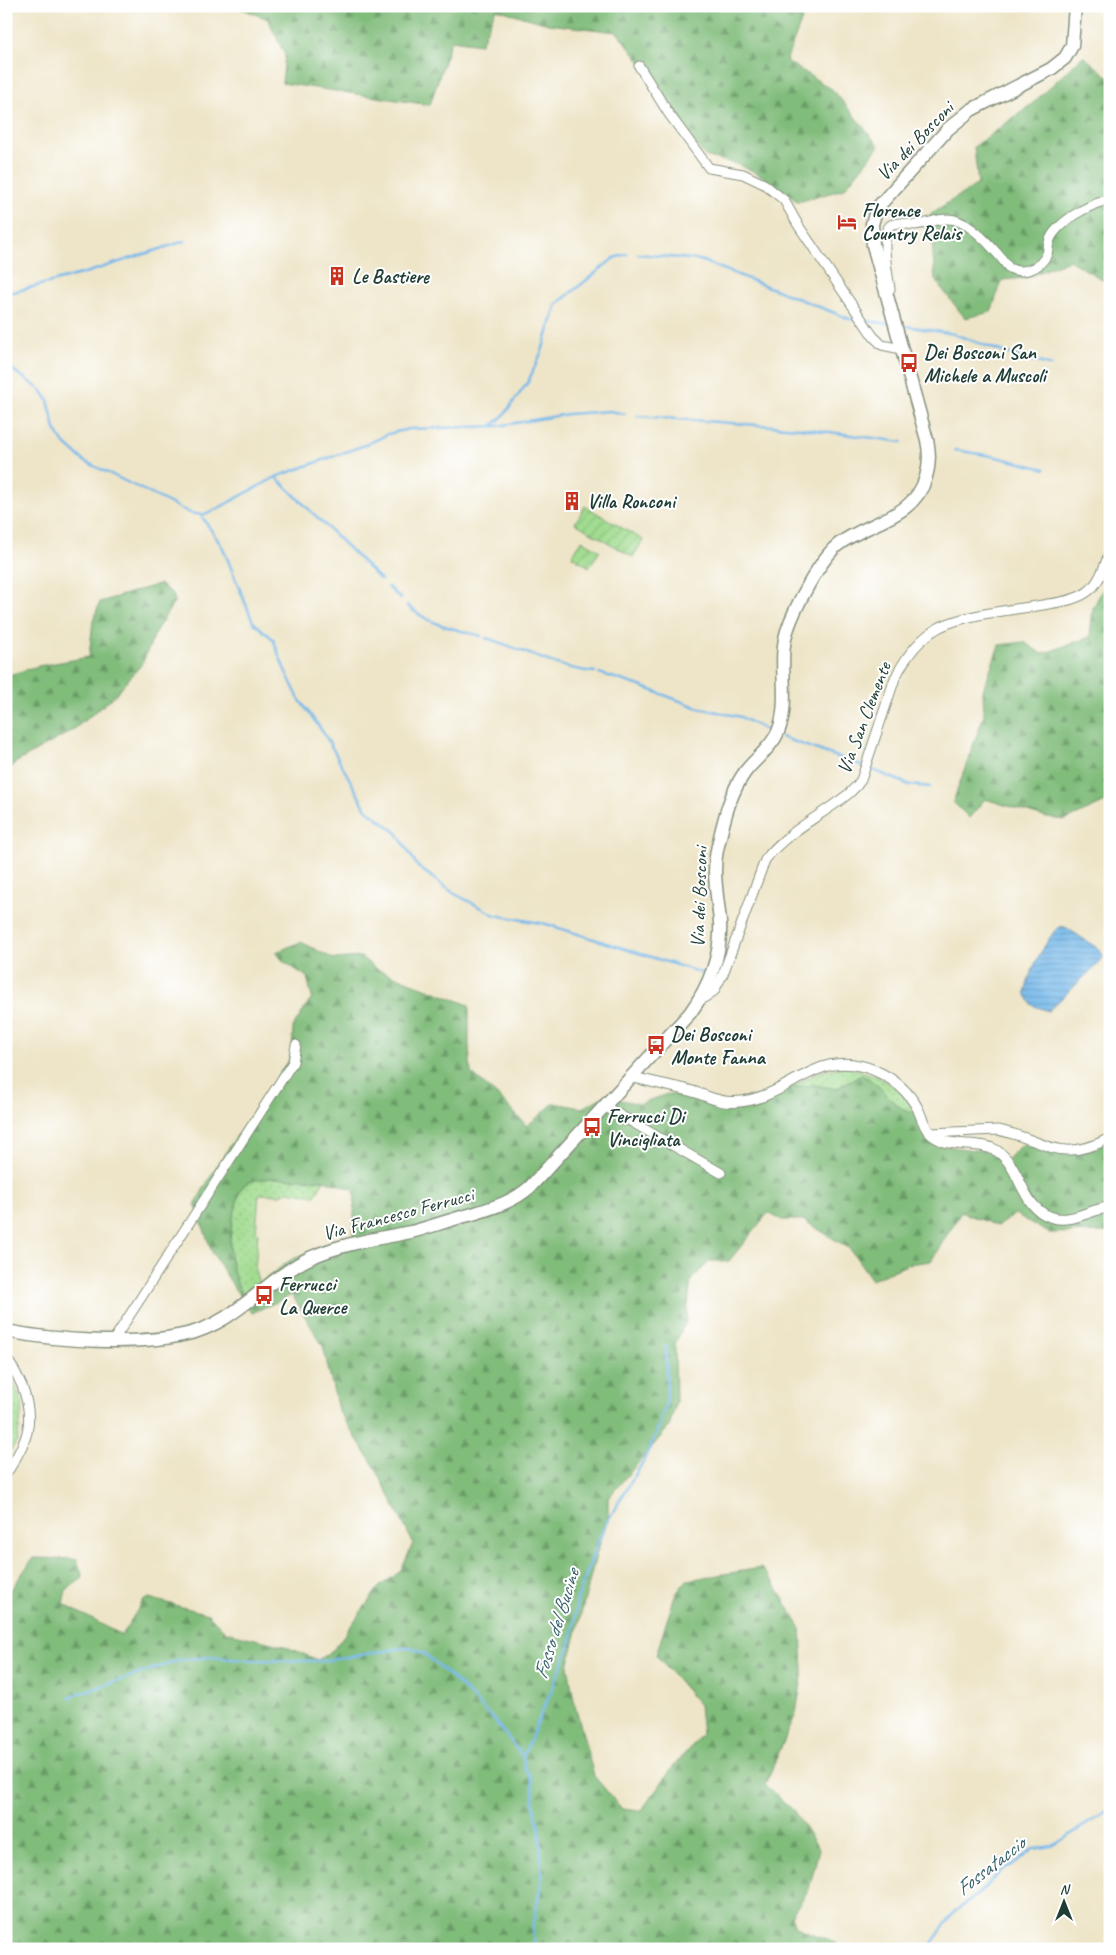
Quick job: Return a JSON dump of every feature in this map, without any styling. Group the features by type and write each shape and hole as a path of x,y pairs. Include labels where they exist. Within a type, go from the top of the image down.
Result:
{"main road":[{"name":"Via dei Bosconi","path":"632,1077 697,1004 712,974 719,945 720,924 716,862 727,810 733,793 745,773 768,749 777,735 783,709 783,656 787,631 819,566 839,544 908,507 924,482 930,459 930,451 872,239 872,224 877,208 948,129 964,116 993,98 1051,68 1065,58 1072,46 1075,6"},
{"name":"Via Francesco Ferrucci","path":"6,1331 113,1341 163,1338 198,1331 237,1310 282,1275 322,1253 352,1243 411,1231 507,1203 530,1187 632,1077"}],"street":[{"path":"639,66 669,114 708,168 735,172 773,189 784,200 862,320 882,345 901,349"},
{"path":"893,320 885,243 888,227 891,224 924,224 946,219 956,220 974,231 1008,268 1015,271 1025,271 1037,266 1048,253 1051,237 1059,226 1080,212 1100,202 1110,200"},
{"name":"Via San Clemente","path":"697,1004 714,991 723,974 765,860 772,850 858,786 867,767 895,678 903,663 919,643 939,628 955,622 1055,603 1081,596 1098,579 1110,551"},
{"path":"113,1341 293,1062 296,1045"},
{"path":"632,1077 720,1101 735,1102 775,1092 829,1064 857,1065 887,1077 904,1089 914,1102 930,1133 942,1140 989,1148 999,1152 1010,1165 1027,1197 1049,1217 1055,1219 1069,1218 1110,1207"},
{"path":"604,1106 722,1173"},
{"path":"930,1133 998,1130 1049,1148 1070,1150 1088,1148 1110,1138"},
{"path":"6,1359 15,1370 29,1410 30,1419 29,1428 20,1452 6,1474"}],"green space":[{"path":"235,6 807,6 786,61 833,90 879,146 844,189 798,202 762,176 740,165 705,156 671,111 645,68 617,32 548,24 496,9 481,44 451,40 430,105 282,83 285,55 268,19"},
{"path":"1083,56 1110,78 1110,284 1069,260 1025,278 1002,280 991,312 965,318 935,280 930,214 978,184 974,147 1033,103"},
{"path":"585,506 643,540 633,557 575,523"},
{"path":"582,540 600,551 589,567 572,556"},
{"path":"1110,575 1110,800 1066,820 1047,818 985,799 969,818 953,802 984,715 983,690 999,645 1024,642 1042,654 1090,637 1093,608"},
{"path":"159,584 173,594 175,601 157,629 142,664 112,698 73,730 15,763 6,774 6,676 38,666 89,657 93,620 100,602"},
{"path":"301,942 334,959 361,957 376,969 469,1005 471,1073 501,1099 527,1126 554,1103 582,1108 604,1096 640,1104 667,1094 733,1104 789,1088 814,1085 836,1089 861,1075 868,1078 903,1109 910,1113 913,1109 935,1142 943,1146 991,1152 1004,1162 1023,1144 1058,1154 1076,1154 1110,1141 1110,1232 1049,1233 1015,1214 998,1226 961,1212 931,1261 909,1264 872,1280 850,1249 803,1220 782,1220 768,1213 729,1261 710,1261 691,1280 686,1321 675,1344 676,1402 669,1427 608,1498 608,1518 595,1559 568,1666 574,1701 594,1776 622,1809 641,1811 673,1767 702,1734 699,1705 656,1655 675,1595 687,1580 761,1568 773,1581 801,1629 803,1671 796,1713 765,1785 793,1810 819,1849 809,1889 791,1916 795,1927 835,1942 837,1949 6,1949 6,1597 33,1558 77,1559 83,1578 66,1590 63,1604 122,1635 143,1601 149,1598 208,1614 226,1632 284,1646 318,1660 334,1649 379,1587 401,1571 413,1543 375,1467 338,1410 323,1346 292,1295 252,1313 212,1252 195,1204 219,1162 292,1055 293,1027 312,997 307,977 283,961 276,952","holes":["274,1178 324,1180 355,1190 353,1237 319,1247 289,1261 243,1296 234,1274 230,1252 233,1218 242,1187 254,1180"]},
{"path":"847,1066 877,1077 893,1086 913,1109 911,1113 902,1109 866,1077 856,1077 836,1089 814,1085 789,1088 819,1072"},
{"path":"274,1178 324,1180 315,1196 289,1191 281,1195 259,1194 255,1270 259,1283 243,1296 234,1274 230,1252 231,1230 238,1198 242,1187 247,1183"},
{"path":"6,1364 23,1404 17,1442 6,1456"}],"water":[{"path":"1061,926 1100,950 1103,956 1101,961 1048,1011 1032,1005 1026,995 1026,989 1044,946"}],"waterway":[{"path":"6,294 85,273 185,241"},
{"path":"492,426 504,415 528,382 542,351 557,304 614,258 627,254"},
{"path":"638,254 700,260 850,319 860,320"},
{"path":"865,321 892,324"},
{"path":"900,325 954,334 1006,353 1052,366"},
{"path":"6,365 41,390 48,400 55,429 62,441 84,461 190,513 201,515 211,512 276,477 365,445 388,434 409,429 498,426 568,414 610,411 625,414"},
{"path":"637,416 800,428 902,442"},
{"path":"955,450 992,456 1045,469"},
{"path":"277,478 381,580"},
{"path":"201,515 223,548 253,622 273,639 299,699 325,735 366,809 397,833 418,867 455,894 495,915 546,924 705,974"},
{"path":"388,587 401,599"},
{"path":"407,605 433,622 481,636"},
{"path":"486,638 553,663 595,672"},
{"path":"599,673 699,708 741,717 773,734"},
{"path":"781,737 863,766"},
{"path":"868,768 910,785 930,787"},
{"name":"Fosso del Bucine","path":"536,1949 532,1931 542,1878 540,1833 534,1805 532,1780 525,1769 523,1757 568,1651 573,1632 577,1600 605,1525 643,1462 656,1434 667,1400 666,1346"},
{"path":"69,1697 180,1660 211,1657 245,1660 322,1661 410,1647 425,1654 461,1686 494,1720 523,1757"},
{"name":"Fossataccio","path":"928,1949 954,1912 975,1897 1003,1869 1016,1863 1033,1849 1052,1846 1110,1809"}],"place":[{"name":"Florence Country Relais","path":"847,222"},
{"name":"Le Bastiere","path":"337,276"},
{"name":"Dei Bosconi San Michele a Muscoli","path":"909,363"},
{"name":"Villa Ronconi","path":"572,501"},
{"name":"Dei Bosconi Monte Fanna","path":"656,1045"},
{"name":"Ferrucci Di Vincigliata","path":"592,1127"},
{"name":"Ferrucci La Querce","path":"264,1295"}]}
